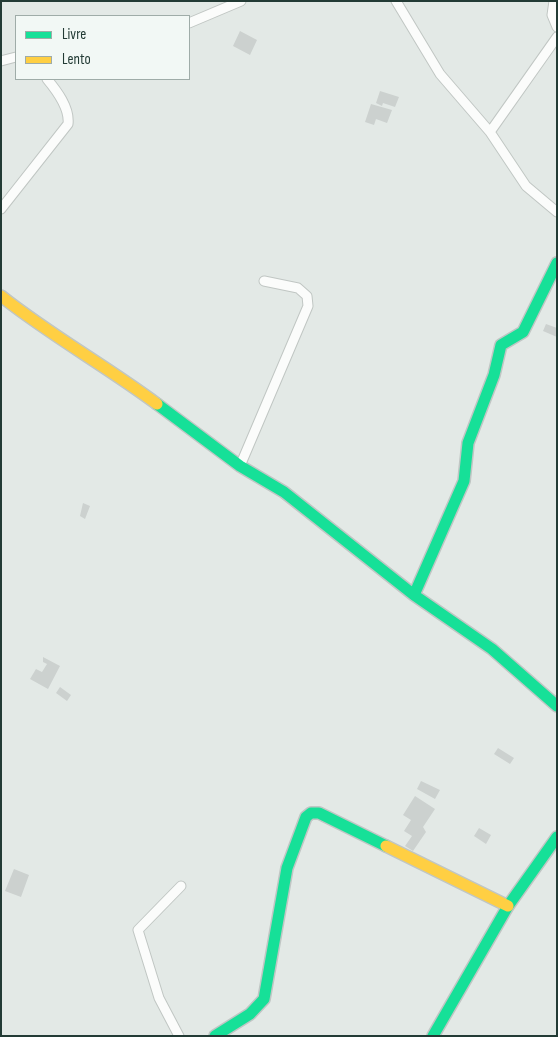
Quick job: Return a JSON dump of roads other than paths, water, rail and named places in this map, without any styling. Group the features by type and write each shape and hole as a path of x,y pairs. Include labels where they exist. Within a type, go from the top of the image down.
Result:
{"street":[{"path":"190,23 240,1"},
{"path":"396,1 440,74 490,132 526,186 557,212"},
{"path":"554,1 552,15 557,27"},
{"path":"490,132 557,38"},
{"path":"1,61 15,58"},
{"path":"1,209 68,124 67,108 48,80"},
{"path":"414,595 464,481 468,443 494,375 501,345 523,332 557,263"},
{"path":"240,466 308,306 307,296 298,288 264,281"},
{"path":"1,296 26,316 113,371 240,466 284,492 414,595 492,650 557,706"},
{"path":"215,1036 250,1014 264,999 287,868 307,814 312,812 319,813 508,906"},
{"path":"432,1036 508,906 557,837"},
{"path":"178,1036 152,979 138,930 181,886"}]}
